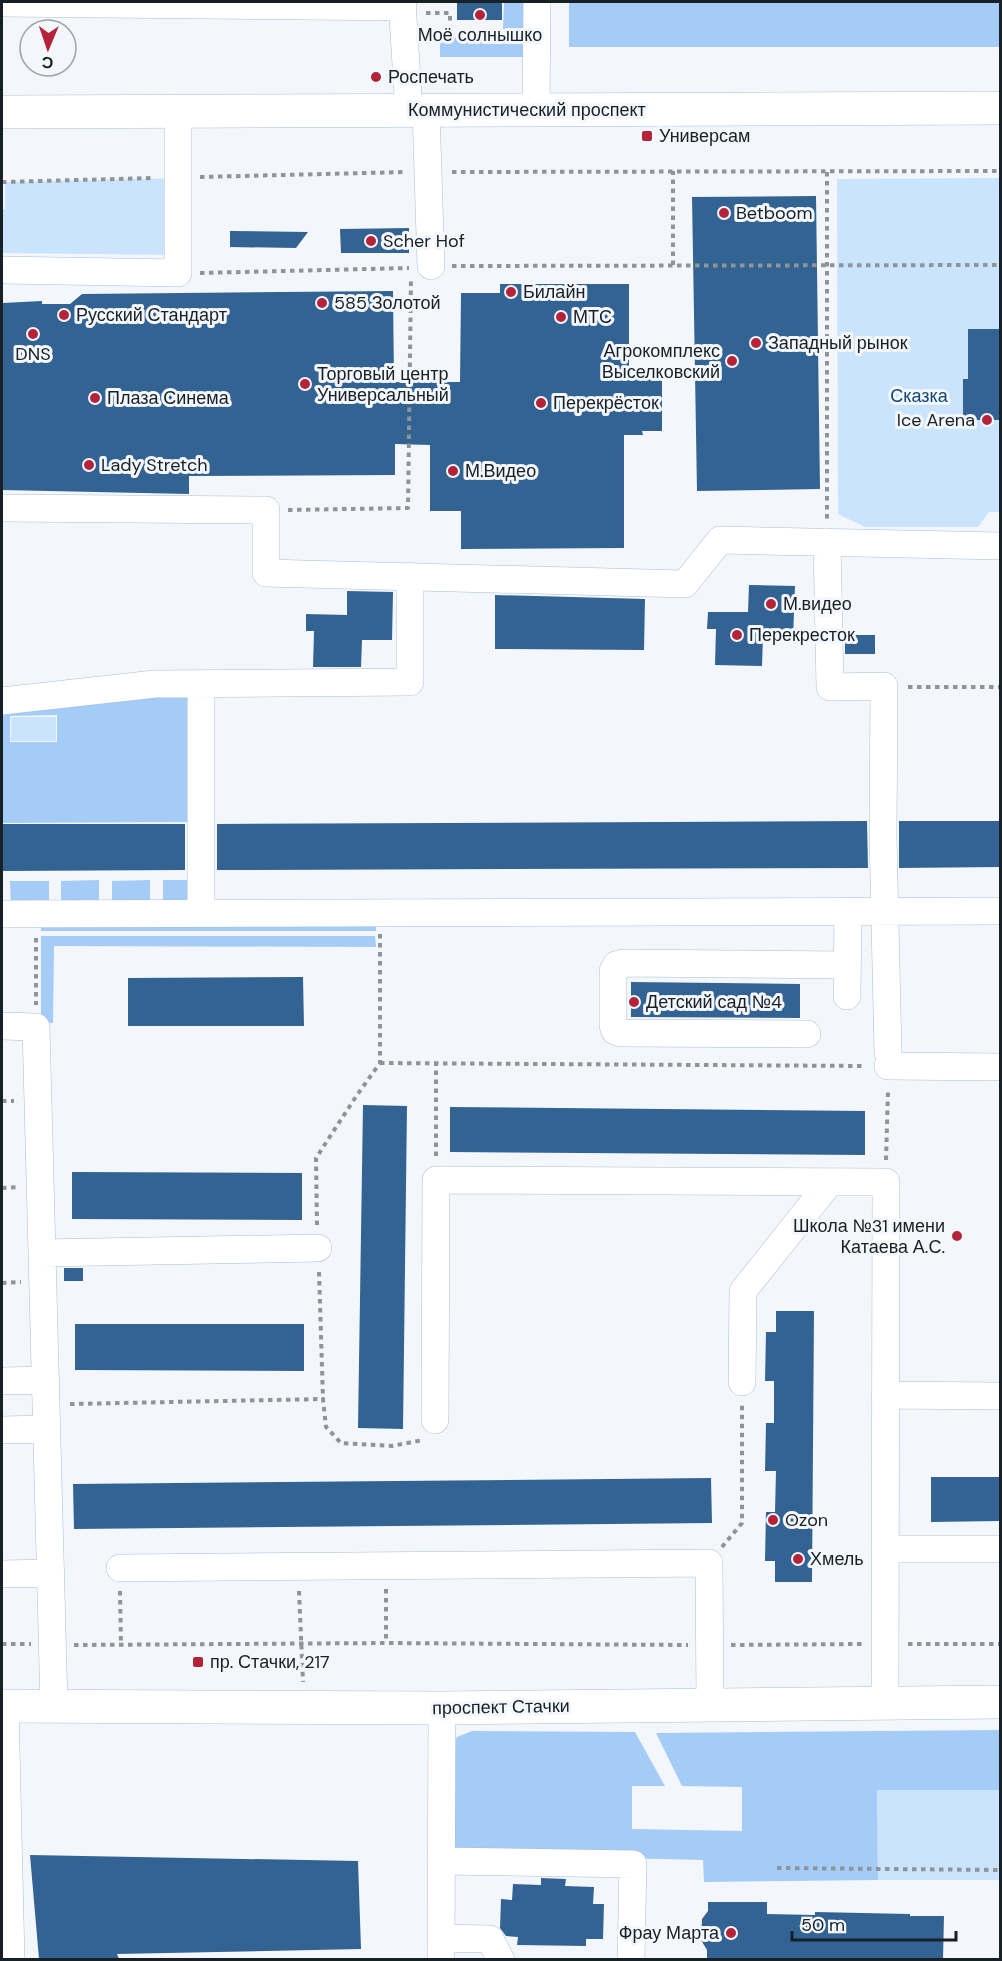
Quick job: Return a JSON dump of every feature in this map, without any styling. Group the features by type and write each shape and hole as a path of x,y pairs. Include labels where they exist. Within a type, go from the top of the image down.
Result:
{"main road":[{"name":"Коммунистический проспект","path":"2,112 1000,108"},
{"name":"Коммунистический проспект","path":"2,123 54,112"},
{"name":"проспект Стачки","path":"3,1706 442,1708 1000,1702"}],"lane":[{"path":"536,110 537,2"},
{"path":"2,3 403,7 417,110 431,267"},
{"path":"2,270 178,273 178,111"},
{"path":"2,508 266,510 266,573 685,584 720,540 1000,546"},
{"path":"827,542 830,687 884,686 883,836 888,1059 1000,1067"},
{"path":"2,701 155,684 410,682 410,576"},
{"path":"201,684 201,913"},
{"path":"2,914 1000,911"},
{"path":"847,996 848,912"},
{"path":"807,1034 621,1033 615,1031 613,1025 616,965 623,963 847,965"},
{"path":"2,1026 36,1027 54,1706"},
{"path":"435,1420 436,1180 886,1182 885,1703"},
{"path":"742,1382 742,1291 830,1182"},
{"path":"42,1252 318,1248"},
{"path":"2,1381 46,1405"},
{"path":"885,1395 1000,1396"},
{"path":"2,1430 46,1405"},
{"path":"885,1549 1000,1549"},
{"path":"120,1568 709,1563 710,1704"},
{"path":"2,1574 51,1573"},
{"path":"3,1706 11,1959"},
{"path":"442,1708 441,1949 490,1939 501,1959"},
{"path":"441,1861 633,1864 631,1959"}],"path":[{"path":"403,7 450,13 450,34 537,34"},
{"path":"673,265 674,171"},
{"path":"827,542 827,172 1000,171"},
{"path":"431,267 1000,265"},
{"path":"178,273 411,268 408,508 266,510"},
{"path":"884,686 1000,687"},
{"path":"380,913 380,1063 316,1158 323,1399 326,1427 340,1443 392,1446 427,1439 435,1420"},
{"path":"35,914 36,1027"},
{"path":"380,1063 888,1059 886,1182"},
{"path":"436,1064 436,1180"},
{"path":"709,1563 742,1523 742,1382"},
{"path":"46,1405 323,1399"},
{"path":"386,1566 386,1643"},
{"path":"299,1567 304,1707"},
{"path":"120,1568 121,1644"},
{"path":"2,1644 386,1643 710,1646 1000,1644"},
{"path":"777,1868 1000,1870"}],"green space":[{"path":"178,178 178,255 2,253 2,209 5,209 5,182"},
{"name":"Сказка","path":"1000,178 1000,512 989,512 978,527 865,527 838,514 837,179"},
{"path":"11,717 56,717 56,741 11,741"},
{"path":"877,1790 1000,1790 1000,1880 878,1880"}],"shaded area":[{"path":"504,2 530,2 530,29 503,29"},
{"path":"569,2 1000,2 1000,47 569,47"},
{"path":"440,38 530,38 529,57 440,57"},
{"path":"193,689 193,822 2,823 2,706","holes":["57,715 57,742 10,742 10,716"]},
{"path":"99,880 99,909 61,909 61,881"},
{"path":"150,880 150,909 112,909 112,881"},
{"path":"163,880 193,880 193,909 163,909"},
{"path":"10,881 49,881 49,909 11,909"},
{"path":"41,918 376,918 376,931 41,931"},
{"path":"41,936 375,936 376,947 54,946 53,1023 41,1023"},
{"path":"1000,1730 1000,1790 877,1790 878,1880 704,1882 703,1860 453,1854 453,1744 457,1737 472,1731 635,1732 665,1786 632,1786 632,1829 742,1831 742,1787 682,1786 656,1733"}],"building":[{"path":"457,2 502,2 502,20 457,20"},
{"name":"Западный рынок","path":"816,196 820,489 697,491 692,197"},
{"path":"409,228 409,253 341,253 340,229"},
{"path":"230,231 308,232 296,248 230,247"},
{"path":"500,284 629,284 629,371 662,371 662,431 642,431 643,435 624,435 624,548 461,549 461,511 430,511 430,445 395,444 395,475 189,476 189,494 2,490 2,303 42,301 42,304 70,304 82,294 393,291 394,382 460,382 461,293 500,293"},
{"name":"Ice Arena","path":"968,329 1000,329 1000,420 963,420 963,379 968,379"},
{"path":"749,585 795,586 793,638 763,637 762,666 715,665 716,629 707,629 708,612 748,612"},
{"path":"347,591 393,592 392,640 362,640 361,667 313,667 314,631 306,631 306,614 347,615"},
{"path":"495,595 645,599 644,650 495,649"},
{"path":"845,635 875,635 875,654 845,654"},
{"path":"867,821 868,868 217,870 217,824"},
{"path":"899,821 1000,821 1000,867 899,868"},
{"path":"2,824 185,824 185,870 2,871"},
{"path":"303,977 304,1026 128,1026 128,978"},
{"path":"631,982 800,984 800,1018 631,1017"},
{"path":"363,1105 407,1106 403,1429 358,1428"},
{"path":"450,1107 865,1111 865,1155 450,1152"},
{"path":"72,1172 302,1173 302,1220 72,1219"},
{"path":"64,1268 83,1268 83,1281 64,1281"},
{"path":"776,1311 814,1311 812,1582 775,1582 775,1561 765,1561 766,1512 775,1512 776,1471 765,1471 766,1423 774,1423 774,1381 765,1381 766,1332 776,1332"},
{"path":"75,1324 304,1324 304,1371 75,1370"},
{"path":"931,1477 1000,1477 1000,1521 931,1522"},
{"path":"711,1478 712,1523 74,1529 73,1484"},
{"path":"30,1855 358,1861 361,1949 117,1954 119,1959 39,1959"},
{"path":"541,1878 566,1879 565,1886 594,1887 593,1904 604,1904 603,1939 586,1939 586,1946 517,1945 518,1937 506,1936 500,1928 501,1899 512,1900 513,1884 541,1885"},
{"path":"708,1902 767,1902 767,1914 815,1915 815,1912 944,1916 943,1959 707,1959 707,1950 701,1940 702,1919 708,1911"}],"place":[{"name":"Моё солнышко","path":"480,15"},
{"name":"Роспечать","path":"376,77"},
{"name":"Универсам","path":"647,136"},
{"name":"Betboom","path":"724,213"},
{"name":"Scher Hof","path":"371,241"},
{"name":"Билайн","path":"511,292"},
{"name":"585 Золотой","path":"322,303"},
{"name":"Русский Стандарт","path":"64,315"},
{"name":"МТС","path":"561,317"},
{"name":"DNS","path":"33,334"},
{"name":"Западный рынок","path":"756,343"},
{"name":"Агрокомплекс Выселковский","path":"732,361"},
{"name":"Торговый центр Универсальный","path":"305,384"},
{"name":"Плаза Синема","path":"95,398"},
{"name":"Перекрёсток","path":"541,403"},
{"name":"Ice Arena","path":"987,420"},
{"name":"Lady Stretch","path":"89,465"},
{"name":"М.Видео","path":"453,471"},
{"name":"М.видео","path":"771,604"},
{"name":"Перекресток","path":"737,635"},
{"name":"Детский сад №4","path":"634,1002"},
{"name":"Школа №31 имени Катаева А.С.","path":"957,1236"},
{"name":"Ozon","path":"773,1520"},
{"name":"Хмель","path":"798,1559"},
{"name":"пр. Стачки, 217","path":"198,1662"},
{"name":"Фрау Марта","path":"731,1933"}]}
